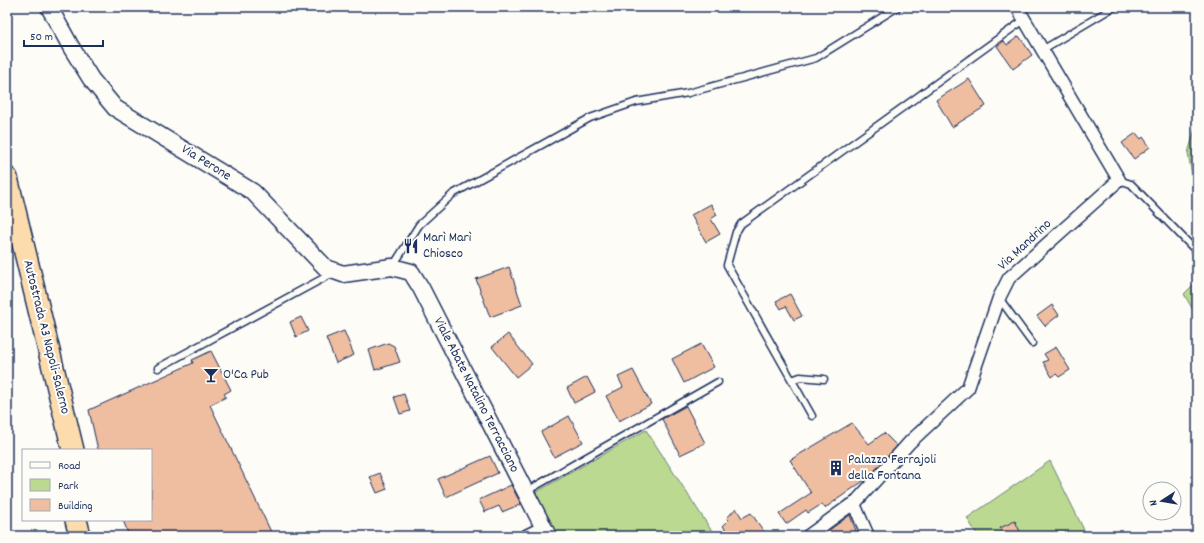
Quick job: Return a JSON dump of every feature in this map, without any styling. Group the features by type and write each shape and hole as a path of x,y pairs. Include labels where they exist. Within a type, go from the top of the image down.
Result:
{"highway":[{"name":"Autostrada A3 Napoli-Salerno","path":"7,178 73,449"},
{"name":"Autostrada A3 Napoli-Salerno","path":"7,236 59,449"},
{"path":"76,521 80,536"},
{"path":"90,521 94,536"}],"street":[{"name":"Via Perone","path":"49,7 91,80 115,108 253,192 326,268 343,274 392,267"},
{"path":"1016,7 1119,180"},
{"name":"Via Mandrino","path":"808,536 854,504 910,442 968,388 999,298 1008,278 1119,180"},
{"name":"Viale Abate Natalino Terracciano","path":"392,267 411,272 421,288 546,532"},
{"path":"854,504 868,536"},
{"path":"526,536 546,532"}],"lane":[{"path":"392,267 419,224 453,194 590,118 636,102 688,93 816,58 898,7"},
{"path":"1042,50 1114,7"},
{"path":"812,416 727,265 738,228 741,224 1024,20"},
{"path":"1119,180 1131,184 1197,252"},
{"path":"158,368 336,271"},
{"path":"999,298 1032,343"},
{"path":"792,380 800,377 824,379"},
{"path":"525,492 718,382"}],"green space":[{"path":"1197,122 1197,201 1188,153"},
{"path":"1197,281 1197,317 1184,294"},
{"path":"646,430 715,536 554,536 533,494"},
{"path":"1050,461 1087,536 978,536 967,518"}],"building":[{"path":"1019,36 1032,55 1013,69 997,46 1004,41 1007,45"},
{"path":"969,79 986,106 952,127 936,100"},
{"path":"1136,133 1141,139 1143,137 1150,147 1134,159 1122,143"},
{"path":"711,204 717,215 711,219 720,234 706,242 691,215"},
{"path":"509,267 522,305 490,317 476,279"},
{"path":"790,294 802,316 794,320 786,306 781,309 776,301"},
{"path":"1052,305 1059,315 1045,326 1037,316"},
{"path":"301,317 308,331 296,337 290,322"},
{"path":"344,331 354,355 336,363 326,338"},
{"path":"508,334 532,364 516,377 492,347"},
{"path":"388,343 394,346 400,362 375,370 369,350"},
{"path":"701,344 714,367 684,383 672,359"},
{"path":"1056,347 1070,370 1059,377 1056,374 1052,377 1043,362 1048,360 1044,354"},
{"path":"211,351 231,390 224,394 226,397 210,405 273,536 129,536 123,521 152,521 152,449 98,449 89,410 193,363 192,360"},
{"path":"633,370 651,404 619,421 606,396 623,387 618,377"},
{"path":"587,377 595,392 574,403 567,388"},
{"path":"404,394 410,411 400,414 394,397"},
{"path":"686,406 705,443 680,455 662,419"},
{"path":"569,416 583,442 554,457 541,432"},
{"name":"Palazzo Ferrajoli della Fontana","path":"852,423 869,444 884,433 897,446 869,477 825,508 822,504 808,513 806,510 786,524 779,514 811,493 790,460"},
{"path":"490,456 498,473 446,497 438,479"},
{"path":"380,473 387,489 377,493 370,477"},
{"path":"511,485 521,504 502,512 499,506 485,512 479,500"},
{"path":"736,508 742,518 751,513 767,536 730,536 723,526 728,521 727,518"},
{"path":"850,515 858,536 821,536"},
{"path":"1015,521 1022,536 1003,536 1000,528"}],"place":[{"name":"Marì Marì Chiosco","path":"411,246"},
{"name":"O'Ca Pub","path":"211,375"},
{"name":"Palazzo Ferrajoli della Fontana","path":"836,468"}]}
